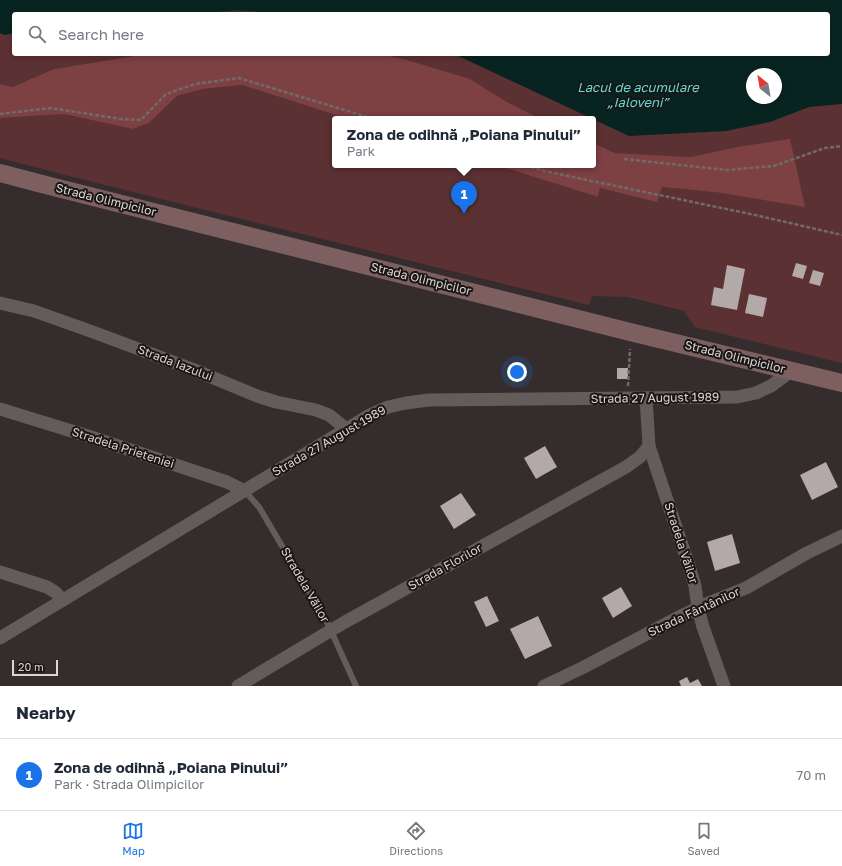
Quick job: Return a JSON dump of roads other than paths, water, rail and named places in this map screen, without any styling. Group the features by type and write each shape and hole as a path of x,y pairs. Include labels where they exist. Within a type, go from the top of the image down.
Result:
{"main road":[{"name":"Strada Olimpicilor","path":"0,173 603,325 842,383"}],"street":[{"name":"Strada Iazului","path":"0,303 34,311 93,332 192,369 257,396 276,402 316,410 329,415 346,429"},
{"name":"Strada 27 August 1989","path":"0,638 346,429 368,416 388,407 429,400 737,397 756,393 771,386 791,371"},
{"name":"Stradela Văilor","path":"646,398 650,446 695,586 698,608 724,686"},
{"name":"Stradela Prieteniei","path":"0,409 91,437 227,482 245,490"},
{"name":"Strada Florilor","path":"238,686 352,618 626,467 640,457 650,446"},
{"name":"Strada Fântânilor","path":"544,686 582,668 679,617 746,588 807,553 842,536"},
{"path":"0,572 47,587 64,600"}],"lane":[{"name":"Stradela Văilor","path":"245,490 259,507 327,622 356,686"}],"water":[{"name":"Lacul de acumulare „Ialoveni”","path":"0,0 842,0 842,104 809,107 770,122 726,131 629,136 596,121 596,116 586,116 458,56 830,56 830,12 261,12 236,10 217,12 12,12 12,33 4,35 0,33"}],"place":[{"name":"Zona de odihnă „Poiana Pinului”","path":"464,214"}]}
